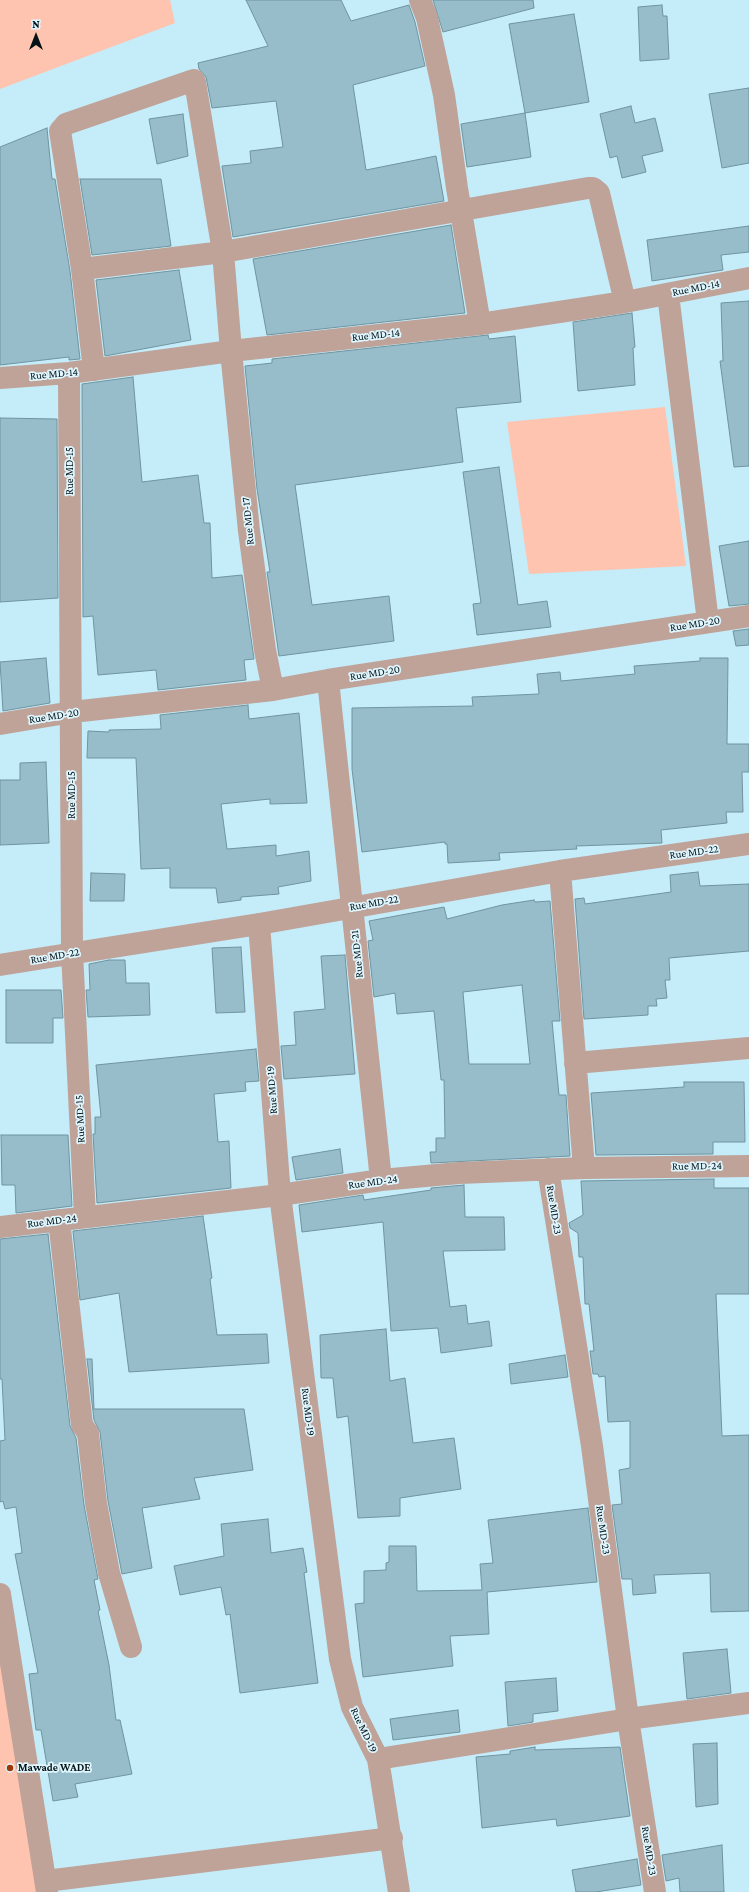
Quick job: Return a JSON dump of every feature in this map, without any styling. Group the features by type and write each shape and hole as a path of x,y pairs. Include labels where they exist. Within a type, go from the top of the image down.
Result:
{"street":[{"path":"420,0 427,18 444,96 480,324"},
{"name":"Rue MD-17","path":"82,269 60,131 66,124 194,80 196,82 223,252 230,351 249,531 265,650 273,690"},
{"path":"94,370 82,269 223,252 588,188 593,188 599,193 625,302"},
{"name":"Rue MD-14","path":"0,378 69,373 230,351 480,324 625,302 749,278"},
{"path":"668,294 708,622"},
{"name":"Rue MD-15","path":"69,373 72,712 72,952 85,1217"},
{"name":"Rue MD-20","path":"0,724 72,712 273,690 328,680 749,616"},
{"name":"Rue MD-21","path":"328,680 381,1180"},
{"name":"Rue MD-22","path":"0,965 72,952 259,924 560,871 749,844"},
{"path":"560,871 584,1168"},
{"name":"Rue MD-19","path":"259,924 280,1195 340,1659 352,1707 378,1759 392,1838 399,1892"},
{"path":"575,1063 749,1048"},
{"name":"Rue MD-24","path":"0,1227 280,1195 381,1180 459,1173 584,1168 749,1166"},
{"name":"Rue MD-23","path":"548,1169 592,1446 628,1719 655,1892"},
{"path":"60,1220 82,1425 88,1433 96,1503 109,1573 131,1647"},
{"path":"0,1594 46,1886 392,1838"},
{"path":"378,1759 628,1719 749,1703"}],"shaded area":[{"path":"0,0 170,0 175,23 0,89"},
{"path":"665,407 686,566 529,574 507,422"},
{"name":"Mawade WADE","path":"0,1644 39,1892 0,1892"}],"building":[{"path":"246,0 341,0 351,21 409,5 415,22 425,66 353,85 366,170 436,156 444,201 233,237 222,166 251,163 250,151 283,147 276,101 212,108 206,77 199,69 198,63 268,46"},
{"path":"433,0 533,0 534,8 443,32"},
{"path":"662,5 663,16 667,16 669,59 640,61 638,7"},
{"path":"574,14 589,102 525,113 509,24"},
{"path":"749,88 749,163 722,168 709,94"},
{"path":"631,106 635,123 655,118 663,151 642,156 646,172 622,178 617,156 610,158 600,114"},
{"path":"525,113 531,157 467,167 461,124"},
{"path":"183,114 188,156 157,164 149,119"},
{"path":"47,128 52,179 55,179 70,271 80,359 69,360 69,357 0,365 0,147"},
{"path":"80,179 161,179 171,246 92,255"},
{"path":"451,225 465,313 267,335 253,259"},
{"path":"749,226 749,252 721,255 723,270 652,281 647,240"},
{"path":"179,270 191,340 105,356 96,280"},
{"path":"749,301 749,466 734,467 720,361 723,361 721,303"},
{"path":"632,313 635,347 633,348 635,385 578,391 573,322"},
{"path":"488,335 489,339 515,336 521,402 456,408 463,462 295,485 312,605 389,596 394,641 279,656 267,572 270,572 257,489 245,366 272,363 272,359"},
{"path":"133,377 142,482 198,475 204,523 210,523 212,578 242,575 254,659 244,660 246,680 158,690 156,670 98,675 93,616 83,617 82,384"},
{"path":"0,418 57,419 58,598 0,602"},
{"path":"499,467 518,605 547,601 551,627 477,635 473,604 481,603 463,472"},
{"path":"749,541 749,604 729,606 719,546"},
{"path":"749,629 749,645 736,646 733,631"},
{"path":"46,658 50,703 3,711 0,662"},
{"path":"700,658 728,658 727,744 749,744 749,772 742,772 743,812 726,812 727,823 661,830 662,843 576,846 577,849 499,853 500,860 448,863 447,844 445,844 445,842 362,852 352,769 352,708 473,706 472,697 539,694 537,674 560,672 561,681 635,674 634,666 700,661"},
{"path":"248,705 249,719 299,713 307,803 270,804 270,799 221,804 227,849 276,845 276,856 309,851 311,881 278,887 279,894 241,897 241,900 218,903 216,888 170,888 170,868 141,869 136,758 87,758 88,731 109,732 109,730 161,729 160,715"},
{"path":"46,762 49,843 0,845 0,780 20,780 20,763"},
{"path":"698,872 700,886 749,884 749,951 669,958 670,980 665,980 667,998 656,999 657,1006 648,1006 648,1015 584,1019 575,899 584,898 585,904 671,892 670,875"},
{"path":"91,873 125,874 124,901 90,901"},
{"path":"534,900 535,902 550,901 560,1021 552,1021 559,1095 566,1095 570,1156 431,1163 430,1152 436,1152 436,1138 445,1138 444,1080 441,1080 434,1011 397,1014 395,993 374,997 368,941 373,940 369,921 444,907 447,919 502,905","holes":["522,985 530,1064 469,1064 463,992"]},
{"path":"241,947 245,1012 216,1013 212,948"},
{"path":"345,955 355,1074 284,1079 281,1046 296,1045 294,1012 325,1009 321,956"},
{"path":"109,960 125,960 126,983 149,983 150,1015 88,1017 86,990 90,990 89,964"},
{"path":"6,990 61,990 63,1018 53,1018 53,1043 6,1043"},
{"path":"256,1049 259,1081 245,1082 246,1091 214,1094 218,1142 229,1141 231,1188 97,1203 93,1134 95,1134 95,1117 101,1117 96,1065"},
{"path":"684,1082 744,1082 745,1142 713,1142 713,1154 596,1155 591,1093 684,1087"},
{"path":"1,1135 68,1135 72,1206 16,1213 15,1185 2,1185"},
{"path":"340,1149 343,1173 296,1180 292,1157"},
{"path":"714,1179 714,1188 749,1188 749,1294 716,1294 722,1436 749,1435 749,1611 711,1612 710,1573 654,1575 656,1593 633,1595 632,1579 622,1579 612,1505 622,1504 619,1470 630,1468 630,1421 608,1422 605,1376 599,1377 598,1374 593,1374 590,1351 594,1351 589,1304 585,1304 583,1257 579,1257 578,1233 570,1228 569,1223 583,1215 581,1181"},
{"path":"464,1185 465,1217 504,1217 505,1250 443,1251 450,1307 466,1305 468,1324 489,1321 492,1346 441,1353 438,1328 391,1331 383,1222 302,1232 299,1205 363,1195 364,1200 431,1190 431,1188"},
{"path":"203,1216 212,1278 210,1279 217,1335 267,1334 269,1363 129,1372 119,1293 80,1300 73,1231"},
{"path":"48,1234 70,1426 76,1438 84,1505 98,1579 94,1580 100,1610 98,1611 109,1665 116,1720 120,1720 132,1774 75,1784 78,1797 53,1801 41,1730 36,1730 29,1674 38,1673 15,1554 22,1553 16,1507 5,1509 3,1501 0,1502 0,1441 5,1440 2,1379 0,1379 0,1239"},
{"path":"386,1329 390,1381 405,1378 413,1443 454,1438 461,1489 400,1498 400,1516 358,1518 348,1416 337,1418 333,1378 321,1378 320,1335"},
{"path":"565,1355 568,1377 511,1384 509,1364"},
{"path":"87,1359 92,1359 94,1409 244,1409 253,1470 194,1478 200,1499 142,1508 152,1568 122,1574 108,1501 100,1432 94,1420"},
{"path":"588,1508 597,1582 487,1592 489,1634 450,1636 453,1666 363,1677 355,1604 364,1603 364,1571 386,1570 386,1563 389,1562 389,1546 416,1546 417,1591 482,1590 480,1564 493,1563 488,1520"},
{"path":"268,1519 271,1553 303,1548 307,1572 304,1573 318,1683 240,1693 230,1614 226,1615 221,1587 180,1595 174,1566 224,1556 221,1524"},
{"path":"727,1649 731,1693 687,1699 683,1653"},
{"path":"556,1678 558,1711 533,1714 533,1722 508,1726 505,1682"},
{"path":"458,1710 460,1732 393,1740 390,1719"},
{"path":"717,1743 718,1804 696,1807 693,1744"},
{"path":"535,1747 535,1750 620,1747 630,1816 557,1826 556,1819 482,1828 476,1757 510,1754 510,1751"},
{"path":"722,1845 724,1892 680,1892 679,1878 666,1881 662,1855"},
{"path":"637,1859 641,1885 596,1892 576,1892 572,1870"}],"place":[{"name":"Mawade WADE","path":"10,1768"}]}
